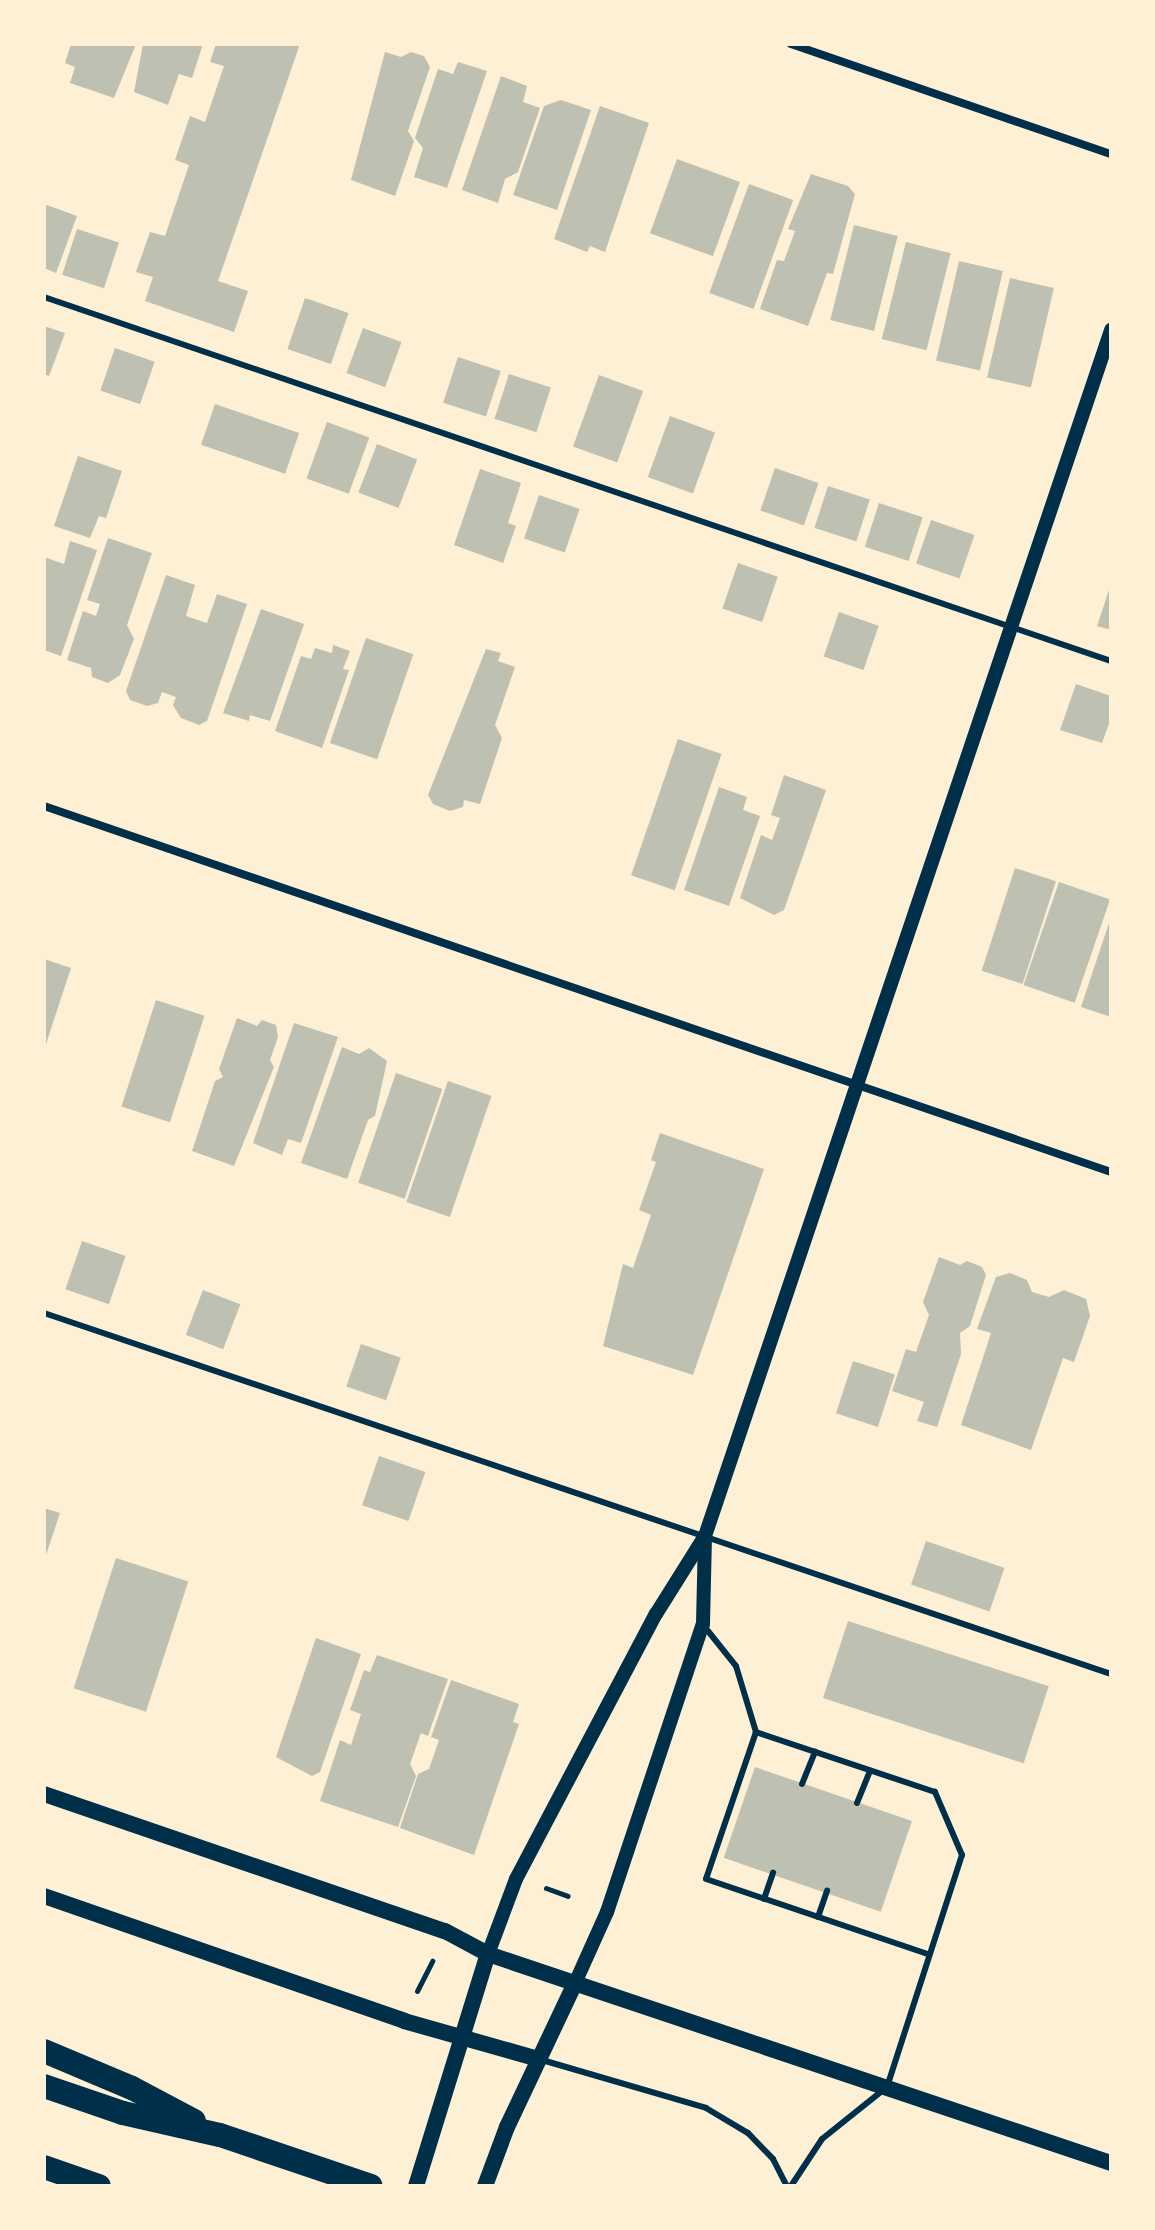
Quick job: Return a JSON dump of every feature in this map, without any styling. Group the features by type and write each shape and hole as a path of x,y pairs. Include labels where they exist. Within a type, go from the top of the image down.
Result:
{"highway":[{"path":"44,2051 132,2088 220,2135"},
{"path":"44,2086 123,2113 220,2135 371,2186"},
{"path":"44,2167 99,2186"}],"main road":[{"path":"44,1794 445,1931 488,1954 1111,2163"},
{"path":"44,1896 461,2039 538,2059"},
{"path":"416,2186 488,1954"},
{"path":"486,2185 538,2059 576,1981"}],"street":[{"path":"791,44 1111,154"},
{"path":"488,1954 516,1879 656,1614 705,1536 1111,330"},
{"path":"44,806 1111,1172"},
{"path":"576,1981 607,1912 703,1624 705,1536"}],"lane":[{"path":"44,297 1111,661"},
{"path":"44,1313 1111,1674"},
{"path":"703,1624 736,1666 756,1732 706,1879 928,1954"},
{"path":"538,2059 706,2108 748,2133 773,2159 789,2186 822,2139 887,2087 962,1855 935,1792 756,1732"},
{"path":"802,1784 815,1752"},
{"path":"857,1803 870,1770"},
{"path":"764,1899 773,1873"},
{"path":"818,1917 827,1891"}],"path":[{"path":"543,1887 568,1896"},
{"path":"417,1991 434,1957"}],"building":[{"path":"71,44 136,44 114,98 70,83 75,67 65,63"},
{"path":"143,44 203,44 192,78 179,74 168,105 134,92"},
{"path":"216,44 300,44 218,281 248,291 234,332 145,301 153,277 136,272 150,232 165,236 189,165 175,160 190,116 205,122 224,66 210,62"},
{"path":"385,52 401,57 411,52 424,56 430,67 408,131 414,141 395,196 351,180"},
{"path":"458,62 487,71 447,188 414,177 423,148 415,138 438,69 453,74"},
{"path":"501,76 527,86 523,102 540,108 518,172 505,179 498,203 462,190"},
{"path":"561,100 591,110 557,210 513,195 544,106"},
{"path":"600,106 649,123 605,252 590,246 587,252 554,239"},
{"path":"677,159 740,182 713,256 650,233"},
{"path":"811,174 848,186 855,194 833,274 827,273 808,326 760,309 777,260 784,261 795,231 788,229"},
{"path":"749,184 793,200 753,309 709,293"},
{"path":"44,204 77,216 56,273 44,268"},
{"path":"854,225 898,236 874,331 830,320"},
{"path":"77,229 119,243 104,288 62,275"},
{"path":"906,242 951,253 926,350 882,339"},
{"path":"959,261 1003,271 980,371 936,360"},
{"path":"1010,278 1054,288 1031,388 987,377"},
{"path":"305,298 348,313 331,364 287,349"},
{"path":"44,326 65,333 49,376 44,374"},
{"path":"363,328 402,342 385,387 347,373"},
{"path":"115,348 155,362 140,404 100,391"},
{"path":"458,357 501,371 486,417 443,403"},
{"path":"509,374 551,388 536,432 494,419"},
{"path":"599,375 643,391 617,462 573,446"},
{"path":"215,404 299,433 285,474 201,445"},
{"path":"670,416 715,432 693,493 648,477"},
{"path":"327,422 369,437 349,494 306,478"},
{"path":"377,444 417,459 399,508 358,493"},
{"path":"78,456 122,471 106,518 99,516 90,538 54,526"},
{"path":"775,468 818,483 804,526 760,511"},
{"path":"480,469 521,483 508,523 516,526 503,563 454,545"},
{"path":"828,486 870,500 856,541 814,528"},
{"path":"539,495 580,509 565,552 524,538"},
{"path":"879,503 923,517 909,561 865,547"},
{"path":"931,520 974,535 960,578 916,563"},
{"path":"108,538 152,553 127,625 134,639 120,675 108,683 92,677 91,668 67,660 83,611 96,616 100,604 87,600"},
{"path":"70,541 97,550 61,656 44,650 44,557 64,564"},
{"path":"738,563 778,577 762,622 722,608"},
{"path":"166,575 195,585 186,616 207,623 217,594 247,604 207,721 199,725 181,718 173,705 176,697 162,692 158,703 147,706 130,700 126,691"},
{"path":"1111,587 1111,630 1097,626"},
{"path":"261,609 304,624 270,721 250,715 249,721 223,713"},
{"path":"839,612 879,626 863,670 824,656"},
{"path":"366,638 413,654 377,759 330,743"},
{"path":"333,645 350,651 343,669 349,670 322,748 275,731 301,656 311,659 315,648 332,653"},
{"path":"486,649 501,653 498,661 515,667 495,725 502,738 480,804 464,800 463,807 450,811 433,804 428,795"},
{"path":"1076,684 1111,696 1111,718 1102,743 1060,730"},
{"path":"678,739 721,754 675,890 631,875"},
{"path":"784,775 826,790 784,910 774,915 740,898 761,835 772,840 780,818 771,815"},
{"path":"719,787 747,797 743,810 760,816 729,906 684,890"},
{"path":"1015,868 1056,881 1023,984 982,971"},
{"path":"1059,882 1110,900 1075,1003 1024,985"},
{"path":"1111,920 1111,1017 1081,1007"},
{"path":"44,959 71,968 45,1047 44,1047"},
{"path":"156,1000 205,1016 170,1122 121,1107"},
{"path":"237,1018 257,1026 262,1020 276,1025 278,1037 270,1060 274,1067 234,1166 192,1151 215,1081 223,1077 219,1069"},
{"path":"294,1023 338,1037 301,1143 288,1139 282,1155 253,1143"},
{"path":"342,1047 359,1054 369,1048 387,1061 375,1116 368,1120 347,1179 301,1163"},
{"path":"396,1073 442,1089 405,1199 358,1183"},
{"path":"448,1081 491,1096 450,1217 406,1202"},
{"path":"660,1133 764,1169 693,1375 603,1346 623,1264 633,1268 651,1215 639,1210 656,1162 651,1160"},
{"path":"82,1241 125,1256 109,1304 65,1289"},
{"path":"939,1257 960,1265 967,1261 982,1267 986,1275 970,1326 960,1333 961,1354 937,1427 917,1421 924,1402 892,1391 906,1349 916,1352 929,1315 923,1302"},
{"path":"1010,1273 1027,1280 1032,1292 1049,1297 1064,1290 1086,1299 1090,1316 1074,1362 1063,1358 1031,1450 961,1425 991,1333 977,1329 996,1277"},
{"path":"203,1290 240,1304 223,1349 186,1335"},
{"path":"361,1344 401,1358 386,1400 346,1387"},
{"path":"853,1361 895,1375 878,1427 836,1413"},
{"path":"379,1456 425,1472 408,1521 362,1505"},
{"path":"44,1508 60,1513 45,1558 44,1558"},
{"path":"926,1541 1004,1568 990,1612 911,1584"},
{"path":"116,1558 188,1581 146,1712 74,1688"},
{"path":"848,1621 1049,1686 1024,1763 823,1698"},
{"path":"316,1638 361,1654 320,1772 312,1776 276,1757"},
{"path":"377,1655 448,1679 428,1736 421,1733 410,1764 416,1776 398,1827 320,1801 340,1740 351,1745 361,1714 350,1710 364,1670 370,1672"},
{"path":"451,1680 519,1704 513,1722 519,1724 474,1855 400,1828 418,1774 429,1769 439,1740 431,1737"},
{"path":"755,1767 912,1821 881,1912 724,1858"}]}
